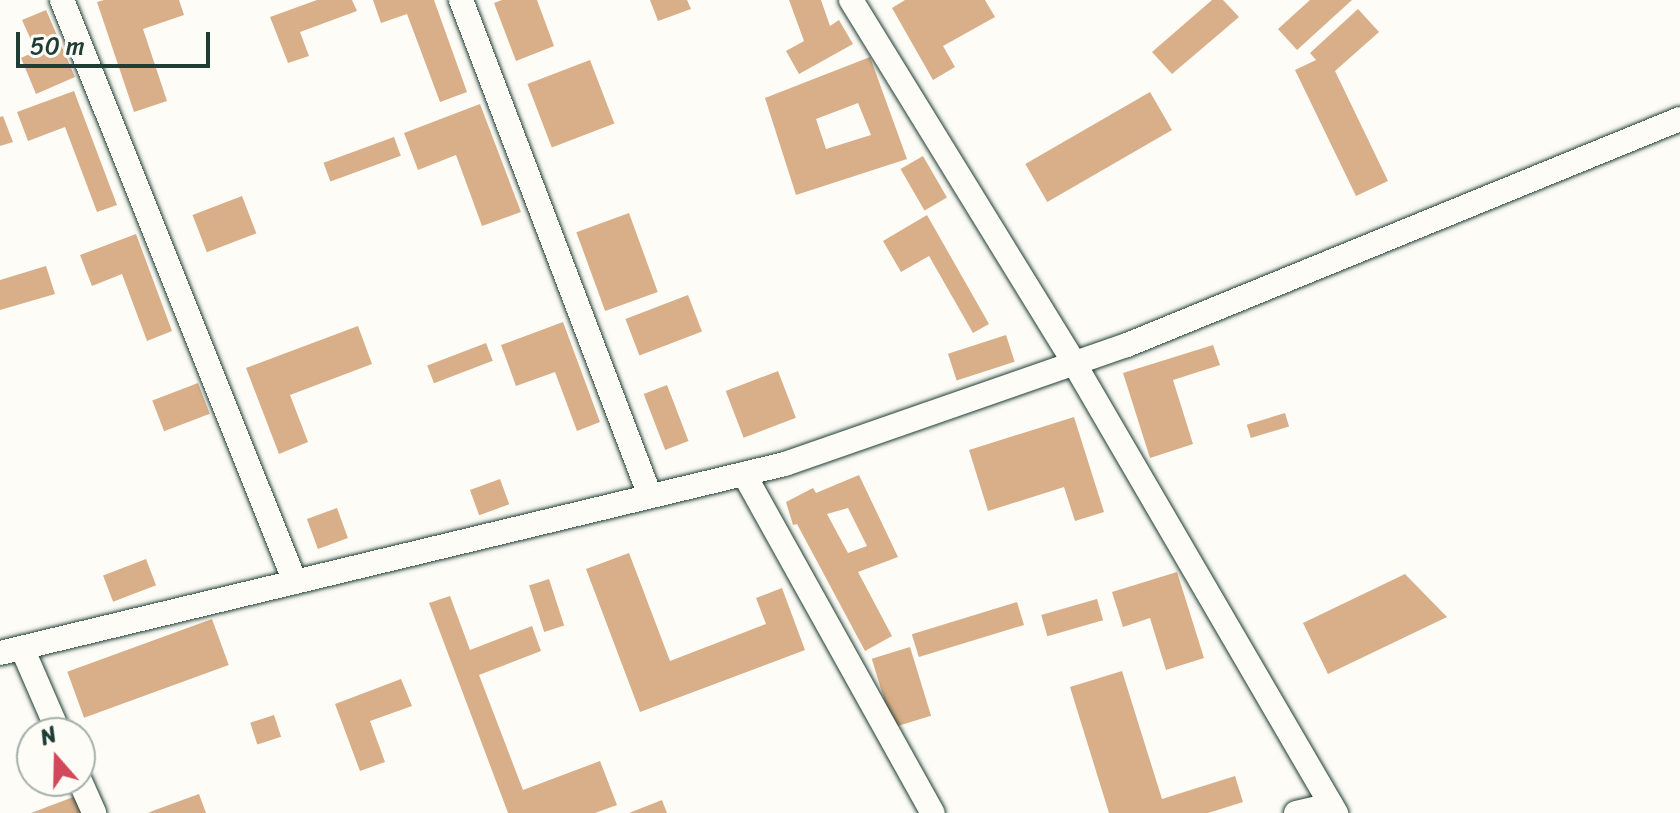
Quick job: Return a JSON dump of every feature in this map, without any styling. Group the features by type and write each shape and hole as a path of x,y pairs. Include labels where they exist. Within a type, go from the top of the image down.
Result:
{"street":[{"path":"62,0 295,582"},
{"path":"461,0 650,496"},
{"path":"851,0 1074,363 1333,809 1296,813"},
{"path":"50,717 11,651 785,464 1127,345 1680,119"},
{"path":"744,474 933,813"}],"building":[{"path":"179,0 184,15 143,29 167,101 134,112 97,2"},
{"path":"317,0 352,0 357,11 300,32 309,56 288,63 270,17"},
{"path":"373,0 434,0 467,92 440,102 407,14 381,23"},
{"path":"502,0 537,0 554,46 516,61 494,3"},
{"path":"650,0 687,0 691,9 658,21"},
{"path":"789,0 821,0 830,26 839,20 853,44 799,74 786,51 804,41"},
{"path":"905,0 985,0 995,17 943,46 955,67 933,80 892,8"},
{"path":"1212,0 1223,0 1239,17 1172,74 1152,52"},
{"path":"1310,0 1352,0 1297,50 1278,29"},
{"path":"1358,9 1379,32 1335,71 1388,181 1356,196 1295,70 1316,60 1310,53"},
{"path":"46,10 75,77 36,94 21,58 36,51 22,20"},
{"path":"870,57 907,159 796,195 765,98","holes":["858,103 871,135 826,149 816,119"]},
{"path":"590,60 614,123 552,147 527,84"},
{"path":"74,91 117,205 97,212 65,127 28,141 17,112"},
{"path":"1150,92 1172,130 1047,202 1025,164"},
{"path":"480,104 521,212 482,226 456,155 418,170 404,133"},
{"path":"3,116 13,142 0,146 0,117"},
{"path":"394,137 401,156 330,181 324,163"},
{"path":"923,156 947,198 924,211 900,169"},
{"path":"242,196 256,233 207,252 193,215"},
{"path":"629,213 658,292 605,311 576,232"},
{"path":"927,215 989,324 973,333 929,256 901,272 883,241"},
{"path":"136,234 172,331 147,341 122,274 92,286 80,255"},
{"path":"46,266 55,294 0,310 0,280"},
{"path":"688,295 702,331 639,355 625,319"},
{"path":"563,322 600,422 577,431 555,372 516,386 501,345"},
{"path":"358,326 372,364 290,395 308,442 279,454 246,368"},
{"path":"1006,335 1015,362 957,380 948,354"},
{"path":"486,343 493,361 434,383 427,366"},
{"path":"1213,345 1220,365 1173,380 1193,444 1150,458 1123,373"},
{"path":"778,371 796,418 744,438 726,391"},
{"path":"198,383 210,414 164,431 152,401"},
{"path":"667,385 689,441 665,450 644,394"},
{"path":"1285,413 1289,426 1251,438 1247,425"},
{"path":"1074,417 1104,512 1075,521 1064,487 988,511 969,450"},
{"path":"859,475 898,557 858,572 892,636 865,651 797,524 793,525 786,502 813,488 816,493","holes":["848,508 867,546 848,553 827,514"]},
{"path":"500,479 509,504 479,515 470,490"},
{"path":"337,508 348,538 318,549 307,519"},
{"path":"629,553 670,661 766,624 756,598 782,588 805,650 640,712 586,569"},
{"path":"146,559 156,585 113,602 103,575"},
{"path":"1177,572 1204,658 1166,670 1150,618 1123,627 1112,592"},
{"path":"1405,574 1447,617 1328,674 1303,623"},
{"path":"549,579 564,626 544,632 529,585"},
{"path":"450,596 470,650 532,626 541,651 479,675 523,790 600,761 617,805 595,813 508,813 429,603"},
{"path":"1097,599 1103,620 1047,636 1041,615"},
{"path":"1017,602 1024,625 919,657 912,634"},
{"path":"212,619 229,665 84,717 67,672"},
{"path":"910,647 931,716 893,728 872,659"},
{"path":"1122,671 1162,799 1235,776 1243,802 1208,813 1109,813 1070,687"},
{"path":"401,679 412,706 370,721 385,762 360,771 335,704"},
{"path":"274,715 281,737 257,745 250,723"},
{"path":"199,794 206,813 148,813 155,810"},
{"path":"76,797 83,813 31,813"},
{"path":"662,800 667,813 629,813"}]}
